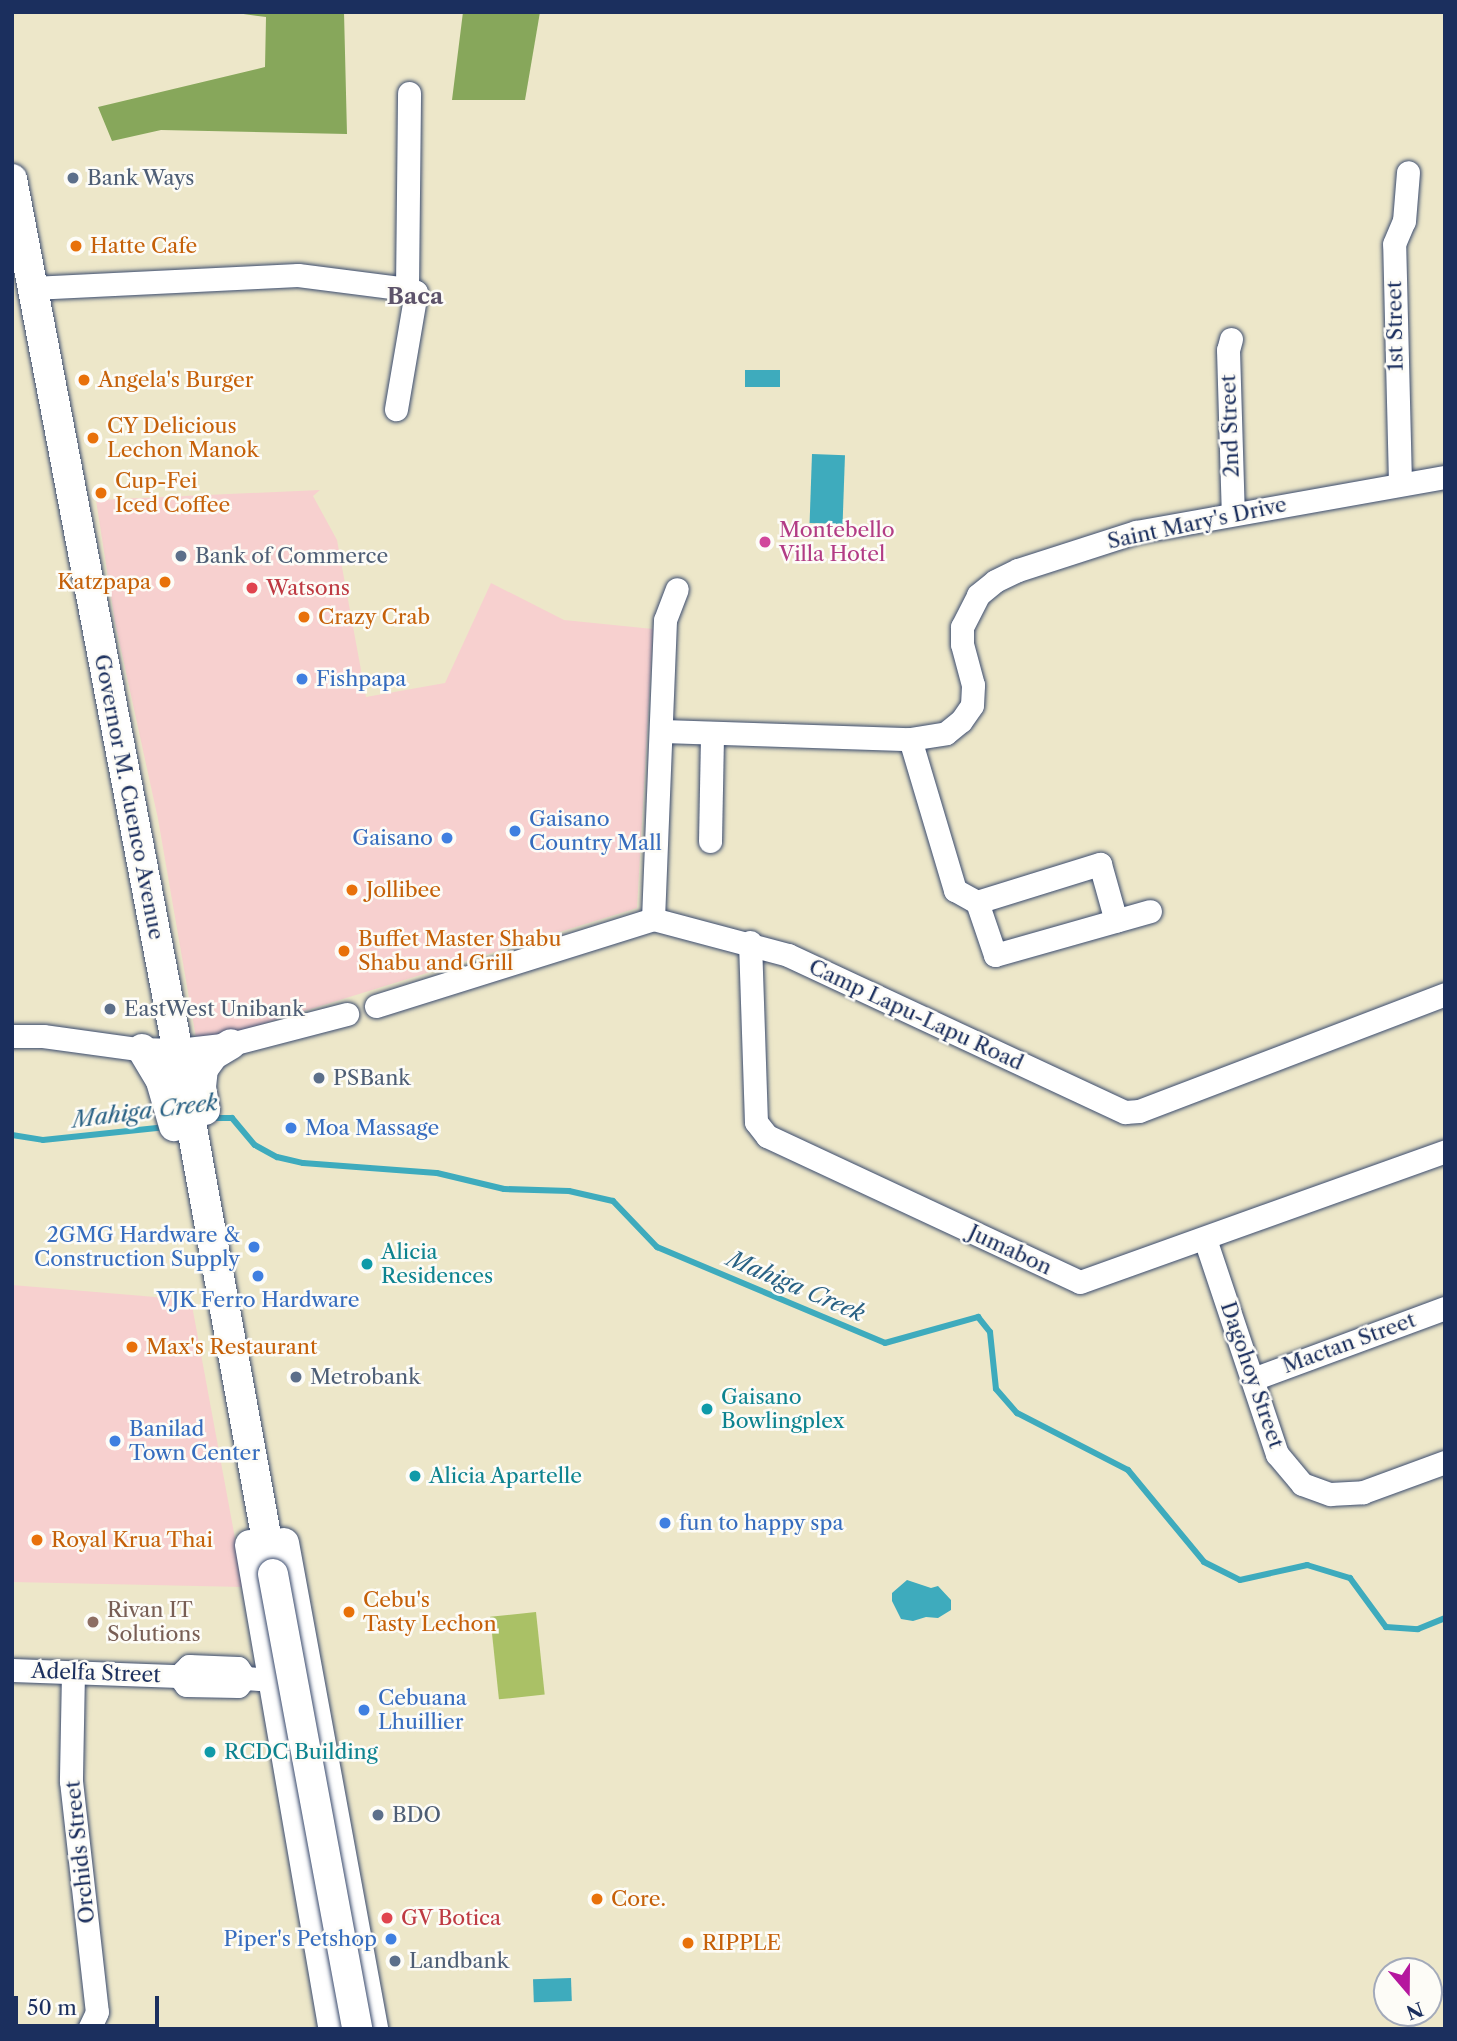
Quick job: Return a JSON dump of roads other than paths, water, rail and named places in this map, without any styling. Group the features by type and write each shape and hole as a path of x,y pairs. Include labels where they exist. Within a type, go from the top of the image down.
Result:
{"main road":[{"name":"Governor M. Cuenco Avenue","path":"12,178 202,1176 357,2029"},
{"path":"142,1049 161,1081 186,1100 202,1076 205,1065 218,1051 231,1044"},
{"path":"202,1176 223,1302"},
{"name":"Governor M. Cuenco Avenue","path":"244,1416 258,1679 309,1890 334,2029"},
{"name":"Governor M. Cuenco Avenue","path":"244,1416 286,1548 373,2029"},
{"path":"309,1890 346,1884"},
{"path":"321,1955 329,1962 339,1964 348,1961 358,1949"}],"street":[{"path":"407,289 409,93"},
{"name":"1st Street","path":"1399,483 1394,244 1404,221 1408,172"},
{"path":"32,288 298,275 416,292 397,410"},
{"name":"2nd Street","path":"1231,339 1228,350 1233,514"},
{"name":"Saint Mary's Drive","path":"663,732 910,739 946,733 961,720 972,705 974,685 962,644 962,627 978,595 995,581 1018,570 1136,532 1399,483 1445,477"},
{"path":"376,1006 653,919 663,732 665,620 677,589"},
{"path":"710,841 712,733"},
{"path":"910,739 951,883 962,895 976,902 1100,864 1116,921"},
{"path":"976,902 995,955 1150,911"},
{"name":"Camp Lapu-Lapu Road","path":"653,919 750,942 788,955 1125,1112 1139,1111 1445,994"},
{"name":"Jumabon","path":"750,942 756,1122 767,1136 1080,1282 1445,1151"},
{"path":"12,1036 43,1036 142,1049 178,1050 231,1044 347,1014"},
{"name":"Dagohoy Street","path":"1205,1239 1277,1454 1303,1484 1330,1494 1363,1492 1445,1462"},
{"name":"Mactan Street","path":"1252,1379 1445,1308"},
{"name":"Adelfa Street","path":"12,1670 179,1676 189,1665 238,1668 258,1679"},
{"name":"Orchids Street","path":"73,1672 71,1781 97,2012 89,2029"}],"water":[{"path":"745,370 780,370 780,387 745,387"},
{"path":"812,454 845,455 843,524 810,523"},
{"path":"907,1580 931,1588 938,1586 951,1600 951,1610 938,1618 926,1617 913,1621 901,1619 892,1601 892,1593"},
{"path":"571,1978 572,2001 534,2002 533,1979"}],"waterway":[{"name":"Mahiga Creek","path":"211,1118 232,1118 255,1145 277,1157 303,1163 437,1173 504,1189 569,1191 613,1201 657,1247 885,1343 978,1317 990,1332 996,1389 1017,1413 1128,1470 1204,1562 1240,1580 1307,1565 1350,1578 1386,1627 1418,1629 1445,1618"},
{"name":"Mahiga Creek","path":"12,1135 43,1140 166,1127"}],"place":[{"name":"Bank Ways","path":"73,178"},
{"name":"Hatte Cafe","path":"76,246"},
{"name":"Angela's Burger","path":"84,380"},
{"name":"CY Delicious Lechon Manok","path":"93,438"},
{"name":"Cup-Fei Iced Coffee","path":"101,493"},
{"name":"Montebello Villa Hotel","path":"765,542"},
{"name":"Bank of Commerce","path":"181,556"},
{"name":"Katzpapa","path":"165,582"},
{"name":"Watsons","path":"252,588"},
{"name":"Crazy Crab","path":"304,617"},
{"name":"Fishpapa","path":"302,679"},
{"name":"Gaisano Country Mall","path":"515,831"},
{"name":"Gaisano","path":"447,838"},
{"name":"Jollibee","path":"352,890"},
{"name":"Buffet Master Shabu Shabu and Grill","path":"344,951"},
{"name":"EastWest Unibank","path":"110,1009"},
{"name":"PSBank","path":"319,1078"},
{"name":"Moa Massage","path":"291,1128"},
{"name":"2GMG Hardware & Construction Supply","path":"254,1247"},
{"name":"Alicia Residences","path":"367,1264"},
{"name":"VJK Ferro Hardware","path":"258,1276"},
{"name":"Max's Restaurant","path":"132,1347"},
{"name":"Metrobank","path":"296,1377"},
{"name":"Gaisano Bowlingplex","path":"707,1409"},
{"name":"Banilad Town Center","path":"115,1441"},
{"name":"Alicia Apartelle","path":"415,1476"},
{"name":"fun to happy spa","path":"665,1523"},
{"name":"Royal Krua Thai","path":"37,1540"},
{"name":"Cebu's Tasty Lechon","path":"349,1612"},
{"name":"Rivan IT Solutions","path":"93,1622"},
{"name":"Cebuana Lhuillier","path":"364,1710"},
{"name":"RCDC Building","path":"210,1752"},
{"name":"BDO","path":"378,1815"},
{"name":"Core.","path":"597,1899"},
{"name":"GV Botica","path":"387,1918"},
{"name":"Piper's Petshop","path":"391,1939"},
{"name":"RIPPLE","path":"688,1943"},
{"name":"Landbank","path":"395,1961"}],"district":[{"name":"Baca","path":"415,296"}]}
